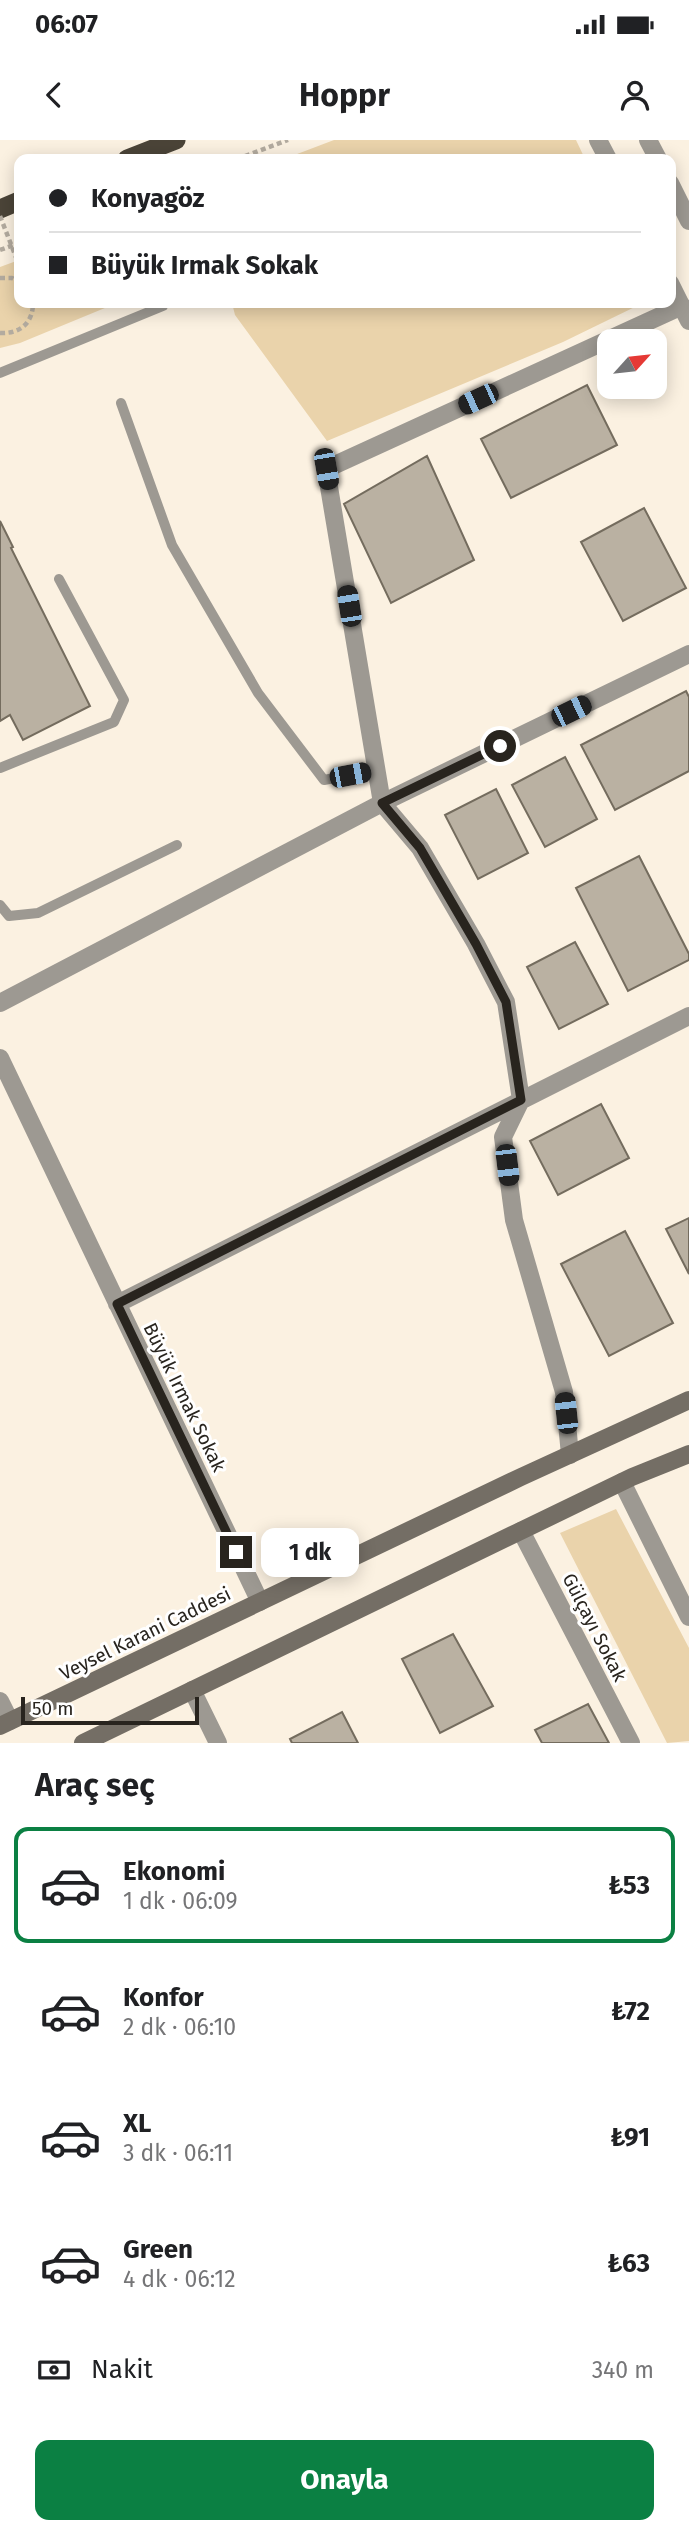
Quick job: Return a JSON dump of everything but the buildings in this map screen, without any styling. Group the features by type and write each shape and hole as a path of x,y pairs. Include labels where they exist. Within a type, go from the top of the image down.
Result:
{"highway":[{"path":"140,154 176,140"}],"main road":[{"name":"Veysel Karani Caddesi","path":"5,1723 689,1400"},
{"path":"83,1743 622,1482 689,1454"}],"street":[{"path":"676,195 689,221"},
{"path":"570,1455 564,1392 514,1220 503,1138 521,1100 506,1002 420,848 382,803 326,469 685,314 676,296"},
{"path":"0,1003 382,803 689,654"},
{"path":"117,1304 689,1016"},
{"name":"Büyük Irmak Sokak","path":"0,1058 260,1602"},
{"path":"622,1482 689,1617"},
{"name":"Gülçayı Sokak","path":"521,1531 631,1743"},
{"path":"191,1690 218,1743"},
{"path":"0,1701 5,1723"}],"lane":[{"path":"0,373 158,308"},
{"path":"121,403 172,545 258,692 324,780 376,770"},
{"path":"0,768 114,722 124,700 59,579"},
{"path":"0,905 9,916 38,913 177,845"}],"path":[{"path":"250,154 288,140"},
{"path":"0,216 14,252"},
{"path":"0,333 12,333 24,326 33,308"}],"shaded area":[{"path":"334,140 576,140 583,154 297,154"},
{"path":"14,262 14,308 105,308 20,343 0,348 0,267"},
{"path":"233,308 633,308 563,342 327,441 235,315"},
{"path":"616,1509 689,1648 689,1741 667,1743 560,1533"}],"route":[{"path":"236,1552 117,1304 521,1100 506,1002 420,848 382,803 500,746"}]}
